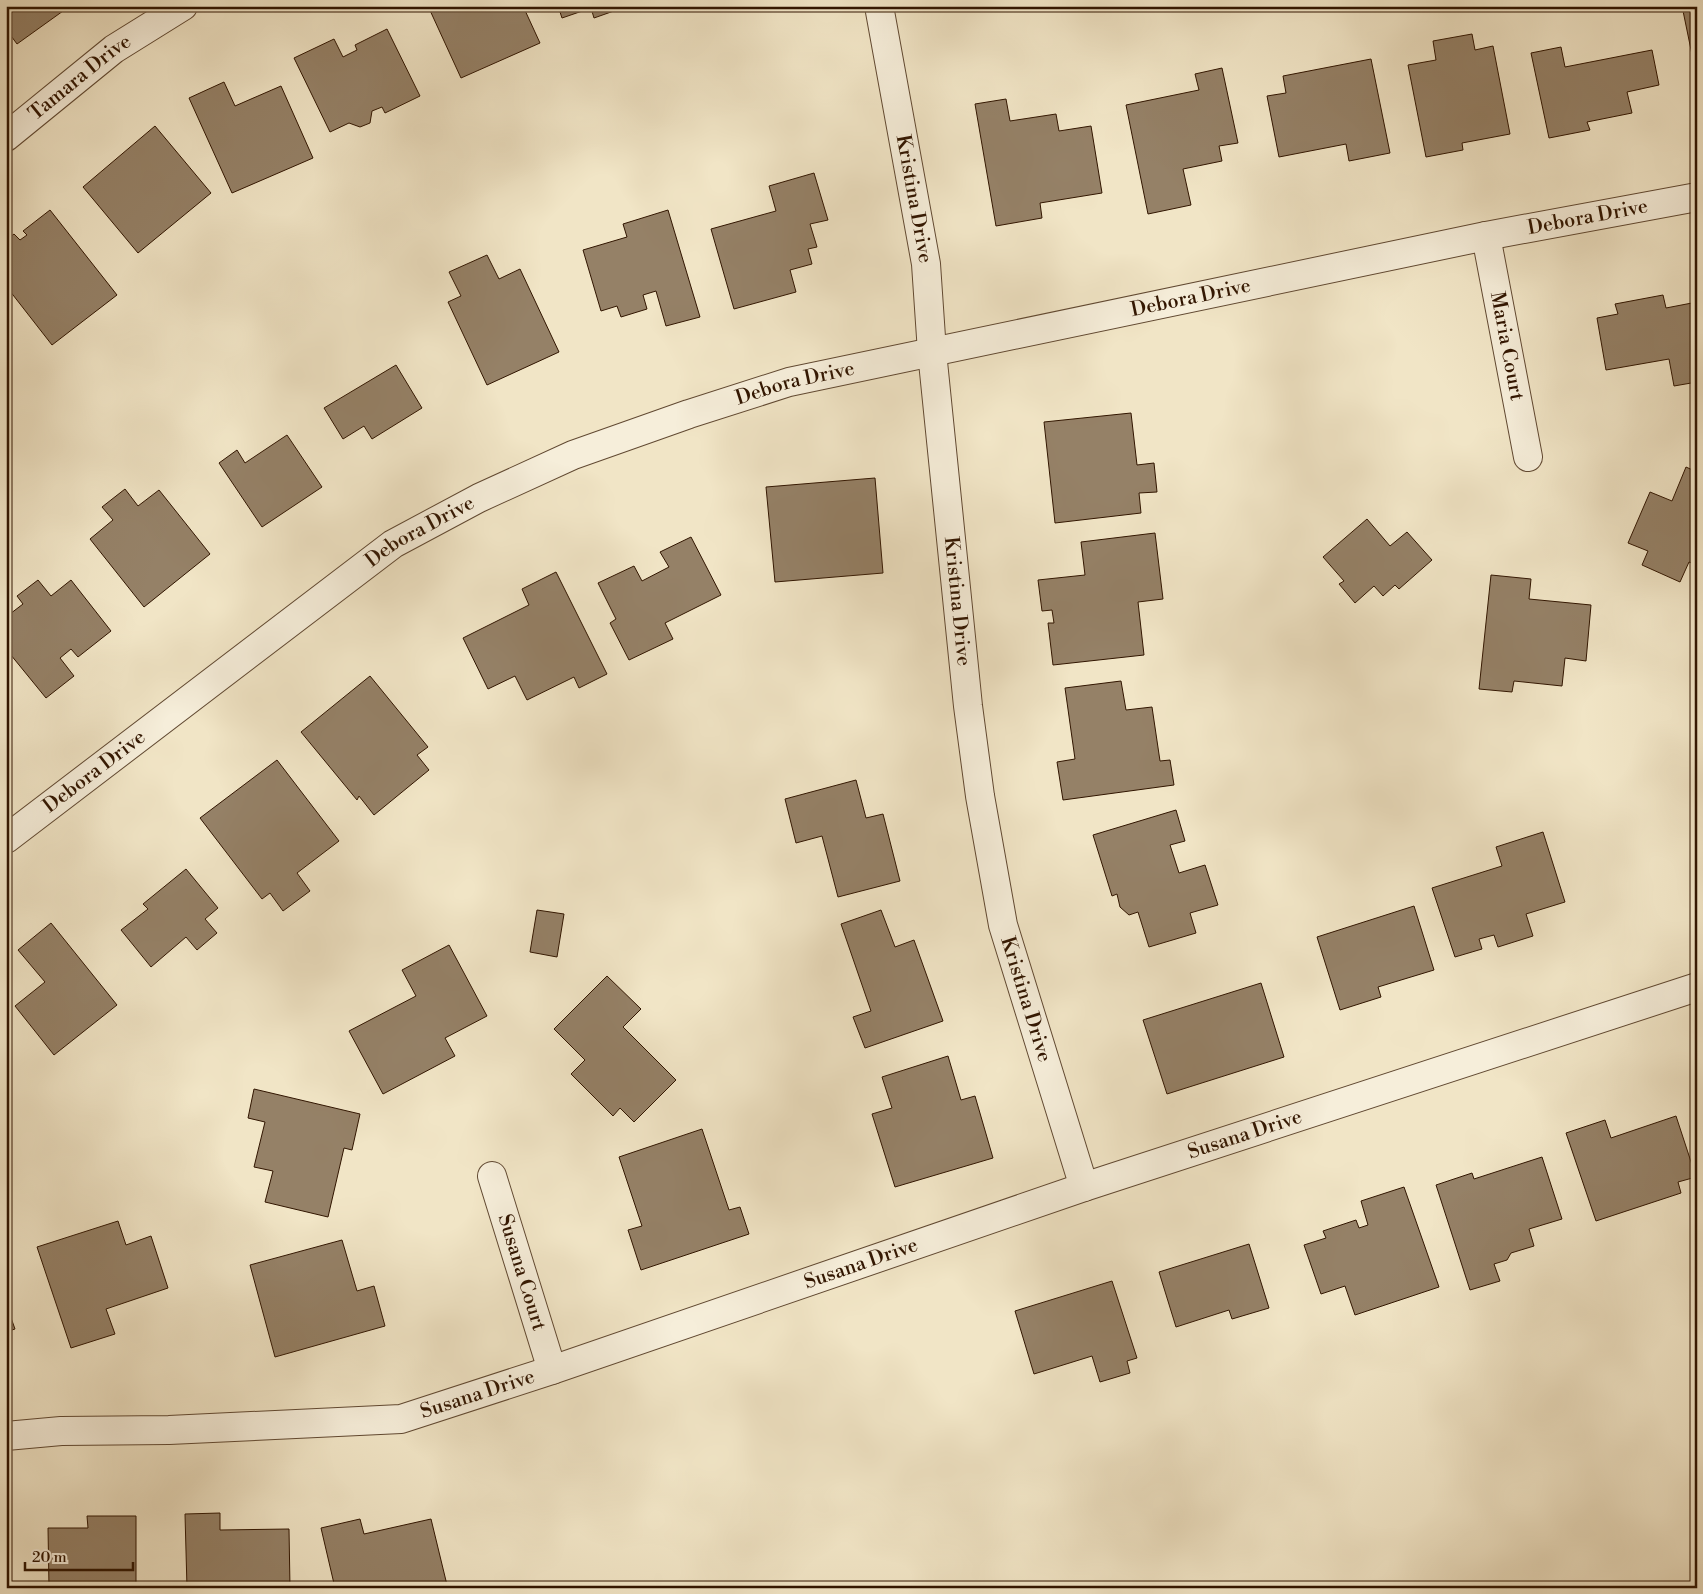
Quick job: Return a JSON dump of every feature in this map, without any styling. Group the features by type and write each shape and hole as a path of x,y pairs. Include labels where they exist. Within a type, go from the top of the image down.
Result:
{"street":[{"name":"Tamara Drive","path":"6,137 114,49 183,6"},
{"name":"Kristina Drive","path":"879,6 926,264 932,352 968,706 980,796 1003,925 1084,1187"},
{"name":"Debora Drive","path":"6,839 393,544 479,498 573,455 688,414 789,382 1486,236 1697,197"},
{"name":"Maria Court","path":"1486,236 1528,457"},
{"name":"Susana Drive","path":"6,1436 61,1431 169,1430 401,1419 552,1370 1084,1187 1697,987"},
{"name":"Susana Court","path":"492,1176 552,1370"}],"building":[{"path":"6,6 70,6 17,44 6,29"},
{"path":"428,6 523,6 540,43 461,78"},
{"path":"558,6 628,6 594,18 591,8 562,18"},
{"path":"1682,6 1697,6 1697,79"},
{"path":"387,29 420,96 385,113 382,107 372,111 370,123 360,127 349,123 330,132 294,58 334,39 343,57 357,50 355,45"},
{"path":"1472,34 1475,50 1493,46 1510,134 1462,143 1463,150 1426,157 1408,65 1436,60 1433,41"},
{"path":"1561,47 1565,67 1652,50 1659,85 1627,92 1632,113 1587,122 1590,130 1549,138 1531,53"},
{"path":"1371,59 1390,153 1349,161 1346,144 1279,157 1267,96 1286,93 1283,76"},
{"path":"1222,68 1238,143 1219,146 1222,161 1183,169 1191,205 1148,214 1126,105 1199,90 1195,74"},
{"path":"224,82 235,106 281,86 313,158 232,193 189,98"},
{"path":"1006,99 1010,121 1056,114 1059,131 1091,126 1102,193 1040,203 1042,218 996,226 975,104"},
{"path":"155,126 211,193 138,253 83,187"},
{"path":"814,173 828,220 810,224 817,247 808,249 812,264 790,270 796,292 734,309 711,229 776,211 769,186"},
{"path":"50,210 117,295 52,345 6,286 6,240 14,234 20,240 27,235 23,231"},
{"path":"668,210 700,317 666,326 656,291 643,295 647,309 621,317 617,306 601,311 583,250 627,237 623,224"},
{"path":"487,255 499,279 520,269 559,352 487,385 448,302 461,296 449,272"},
{"path":"1663,295 1666,308 1697,302 1697,382 1674,386 1669,359 1606,370 1597,318 1618,314 1615,304"},
{"path":"396,365 422,408 372,439 364,426 343,439 324,408"},
{"path":"1131,413 1137,465 1154,463 1157,492 1139,493 1141,513 1055,523 1044,422"},
{"path":"287,435 322,487 262,527 219,463 237,450 245,463"},
{"path":"1686,467 1697,472 1697,565 1689,562 1680,582 1642,565 1648,551 1628,543 1650,492 1672,501"},
{"path":"875,478 883,573 775,582 766,487"},
{"path":"125,489 138,506 159,490 210,554 144,607 90,539 113,520 102,507"},
{"path":"1367,519 1390,546 1407,532 1432,560 1399,589 1395,585 1383,596 1374,586 1355,603 1339,584 1344,581 1323,557"},
{"path":"1155,533 1163,599 1138,602 1144,655 1053,665 1048,623 1054,623 1052,610 1042,611 1038,580 1085,575 1081,542"},
{"path":"691,537 721,595 665,623 673,639 629,660 610,623 616,619 598,583 634,566 642,581 669,567 660,552"},
{"path":"556,572 607,674 579,688 574,677 527,700 515,676 488,689 463,638 529,605 522,589"},
{"path":"1491,575 1531,579 1529,599 1591,605 1586,661 1565,658 1562,686 1514,681 1512,692 1479,689"},
{"path":"38,580 51,596 71,580 111,631 78,657 71,649 60,658 74,676 46,698 6,649 6,617 23,604 17,596"},
{"path":"370,676 428,747 417,755 429,770 374,815 359,796 357,800 301,732"},
{"path":"1121,681 1126,710 1152,707 1160,761 1170,760 1174,785 1063,800 1057,762 1075,759 1065,688"},
{"path":"277,760 339,841 297,873 310,891 283,911 270,893 262,899 200,818"},
{"path":"856,780 866,818 883,814 900,881 838,897 822,836 796,843 785,799"},
{"path":"1176,810 1185,841 1170,845 1179,873 1205,865 1218,905 1190,913 1196,933 1149,947 1138,912 1129,915 1120,907 1117,894 1112,896 1093,835"},
{"path":"1543,832 1565,902 1526,914 1533,936 1498,947 1494,935 1479,939 1482,949 1455,957 1432,888 1502,866 1496,847"},
{"path":"186,869 218,908 205,919 217,933 197,950 186,937 151,967 121,930 148,909 143,904"},
{"path":"1414,906 1434,970 1378,987 1381,997 1340,1010 1317,937"},
{"path":"537,910 564,914 557,957 530,952"},
{"path":"881,910 895,947 914,940 943,1021 865,1048 853,1017 871,1011 841,924"},
{"path":"51,923 117,1005 54,1055 15,1006 45,982 18,950"},
{"path":"449,945 487,1016 445,1038 455,1056 383,1094 349,1031 416,996 402,970"},
{"path":"607,976 641,1009 623,1027 676,1080 634,1122 620,1108 613,1116 571,1074 585,1060 554,1029"},
{"path":"1261,983 1284,1057 1167,1094 1143,1020"},
{"path":"948,1056 961,1100 975,1096 993,1158 895,1187 872,1114 892,1108 882,1077"},
{"path":"254,1089 360,1114 352,1150 344,1148 328,1217 265,1202 273,1171 254,1167 265,1122 248,1118"},
{"path":"1676,1116 1696,1177 1678,1182 1681,1193 1596,1221 1566,1133 1605,1120 1611,1138"},
{"path":"702,1129 729,1210 740,1207 749,1234 641,1270 628,1230 642,1226 619,1157"},
{"path":"1542,1157 1562,1219 1529,1229 1534,1246 1511,1253 1507,1260 1494,1264 1500,1281 1470,1290 1436,1185 1472,1173 1474,1179"},
{"path":"1404,1187 1439,1287 1355,1315 1345,1286 1321,1294 1304,1245 1326,1238 1323,1231 1356,1220 1359,1228 1368,1225 1361,1201"},
{"path":"118,1221 126,1245 151,1236 168,1288 106,1309 115,1334 71,1348 37,1247"},
{"path":"342,1240 357,1291 374,1286 385,1326 275,1357 250,1265"},
{"path":"1249,1244 1269,1308 1232,1319 1229,1310 1176,1327 1159,1272"},
{"path":"1112,1281 1137,1358 1127,1361 1130,1373 1100,1382 1092,1356 1034,1374 1015,1311"},
{"path":"6,1304 15,1329 6,1332"},
{"path":"220,1513 220,1530 289,1529 290,1588 187,1588 185,1514"},
{"path":"87,1516 136,1516 136,1588 49,1588 48,1528 88,1528"},
{"path":"360,1519 364,1534 431,1519 447,1585 433,1588 335,1588 321,1528"}]}
